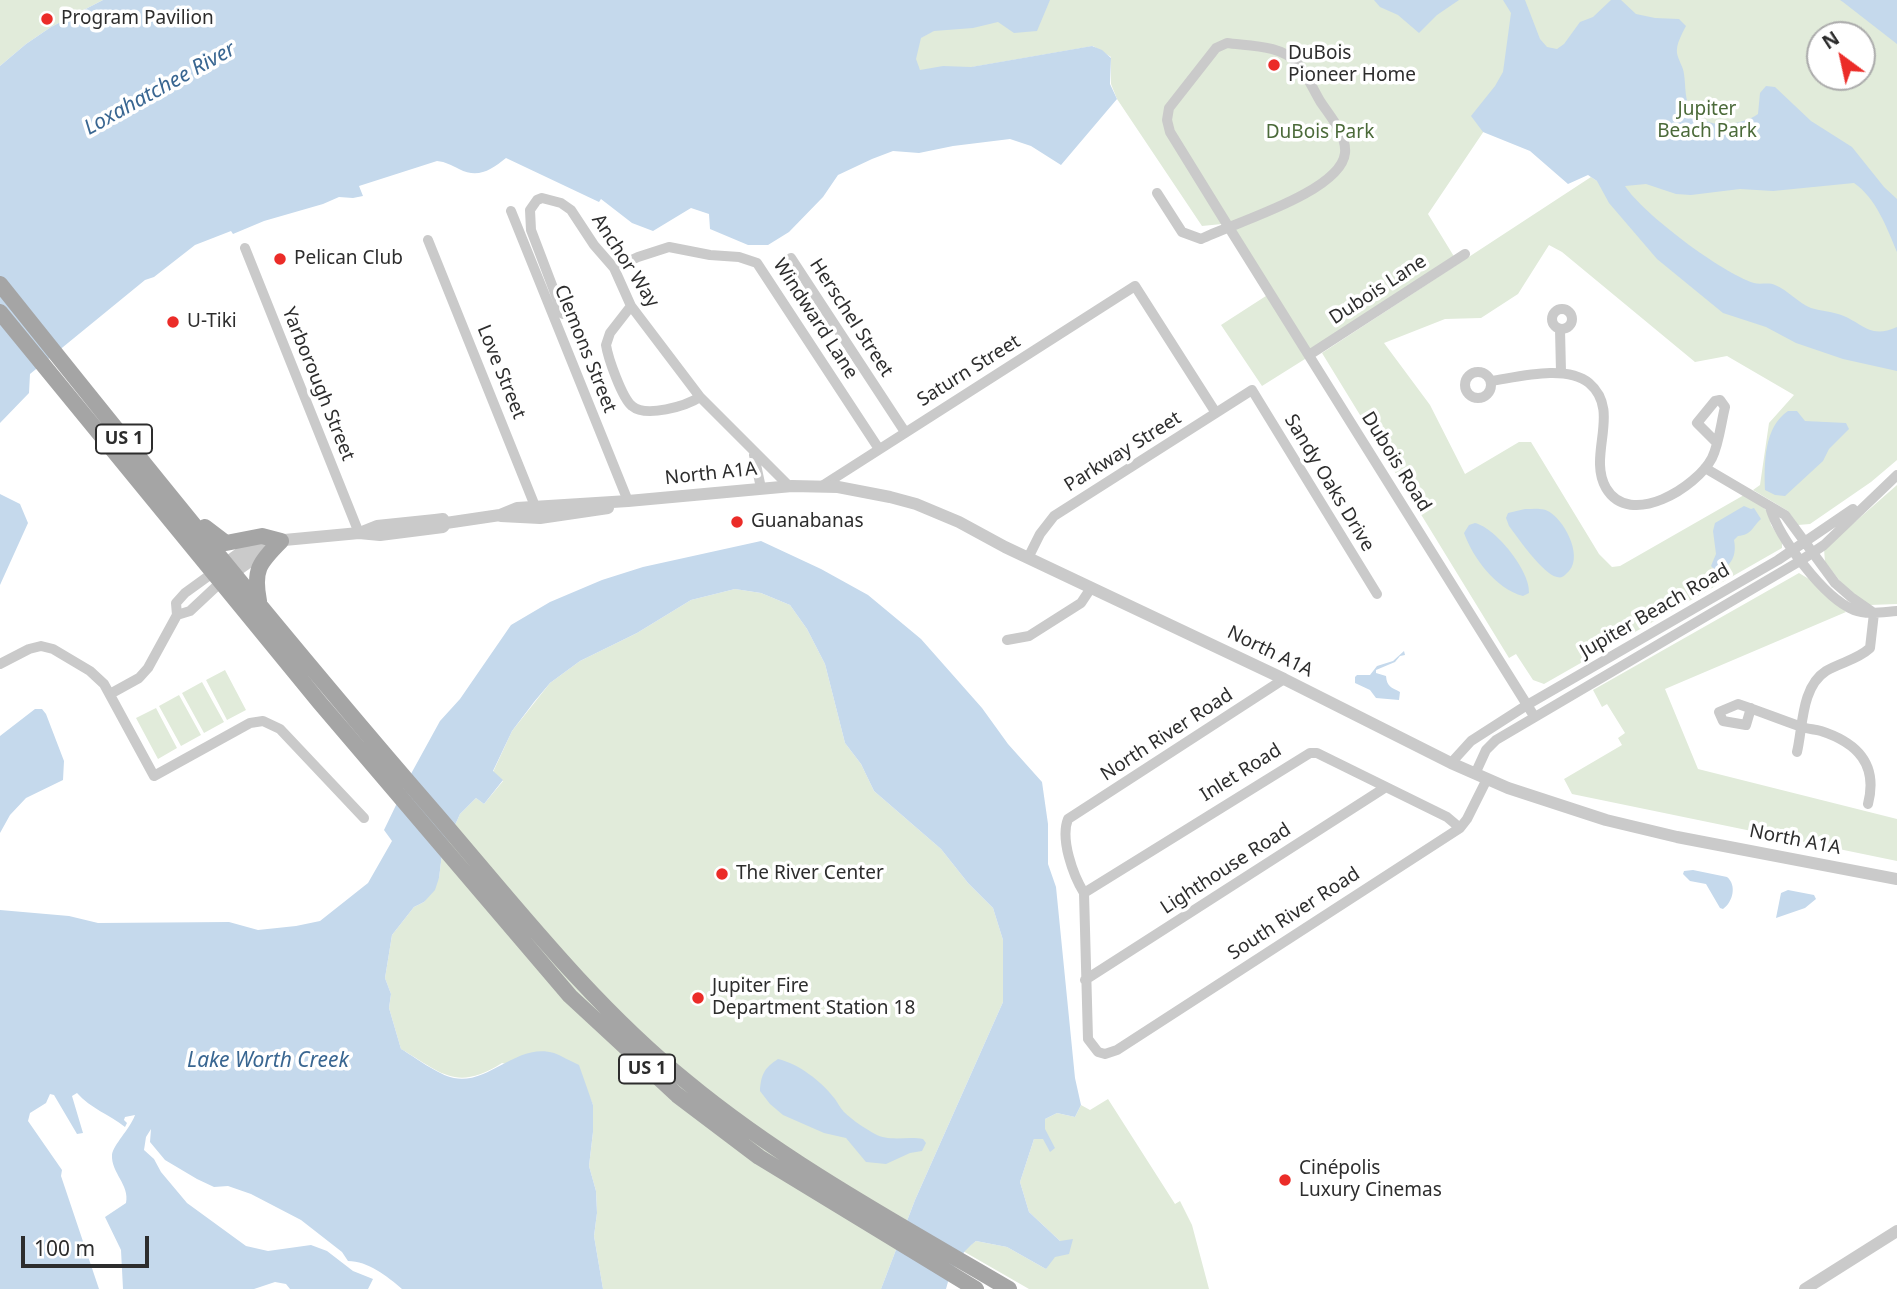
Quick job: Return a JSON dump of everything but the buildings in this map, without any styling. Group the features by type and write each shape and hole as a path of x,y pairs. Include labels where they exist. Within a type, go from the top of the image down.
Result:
{"main road":[{"name":"US 1","path":"0,284 62,375 224,572 392,789 570,996 677,1096 759,1157 885,1235 963,1272 1009,1289"},
{"name":"US 1","path":"0,312 62,375 180,508 224,572 260,604 575,977 688,1084 767,1142 891,1219 963,1272 976,1289"},
{"path":"180,508 226,543 262,536 281,541"},
{"path":"260,604 256,583 257,569 264,557 281,541"}],"street":[{"name":"Dubois Road","path":"1228,226 1305,195 1334,175 1345,153 1338,130 1297,63 1275,50 1227,43 1216,48 1169,108 1167,120 1170,132 1193,172 1534,716"},
{"path":"1157,193 1182,232 1201,239 1228,226"},
{"name":"Anchor Way","path":"562,313 531,230 530,210 537,200 549,198 566,206 614,268 631,306 700,397 789,486"},
{"name":"Clemons Street","path":"511,211 628,501"},
{"name":"Love Street","path":"428,240 538,512"},
{"name":"Windward Lane","path":"614,268 669,247 710,255 739,257 757,263 879,449"},
{"name":"Yarborough Street","path":"245,248 359,533"},
{"name":"Dubois Lane","path":"1309,355 1465,254"},
{"name":"Herschel Street","path":"791,258 905,432"},
{"name":"Saturn Street","path":"821,486 1135,286 1216,413"},
{"path":"631,306 610,333 606,345 629,404 640,411 657,410 685,406 700,397"},
{"path":"1560,329 1561,372"},
{"path":"1491,381 1561,372 1580,376 1600,394 1605,424 1600,465 1606,488 1616,498 1630,505 1653,505 1679,490 1705,468 1713,457 1716,442"},
{"name":"Parkway Street","path":"1028,558 1040,534 1054,516 1252,390"},
{"name":"Sandy Oaks Drive","path":"1252,390 1377,594"},
{"name":"Anchor Way","path":"752,451 761,488"},
{"path":"1705,468 1786,515 1835,583 1874,613"},
{"name":"Jupiter Beach Road","path":"1481,776 1486,750 1496,740 1800,561 1897,475"},
{"name":"North A1A","path":"224,572 281,541 359,533 380,535 410,532 443,527 446,523 500,515 517,508 538,512 789,486 821,486 864,491 916,504 959,522 1028,558 1481,776 1606,820 1677,837 1897,879"},
{"name":"Jupiter Beach Road","path":"1451,763 1471,741 1527,705 1805,543 1879,491"},
{"path":"1770,507 1775,524 1800,561 1839,600 1855,610 1874,613 1897,611"},
{"path":"110,694 144,674 158,653 177,614 176,603 185,593 224,572"},
{"path":"177,614 190,611 224,572"},
{"path":"1007,640 1029,636 1081,603 1091,588"},
{"path":"1797,752 1800,727 1810,691 1819,677 1828,670 1861,656 1870,648 1874,613"},
{"path":"0,664 29,649 47,647 90,671 104,684 154,776 250,723 263,721 280,729 364,818"},
{"name":"North River Road","path":"1084,893 1074,876 1065,827 1068,819 1284,679"},
{"path":"1751,708 1800,727 1823,732 1846,743 1862,756 1869,769 1872,786 1868,804"},
{"name":"Inlet Road","path":"1084,893 1304,754 1317,753 1447,817 1460,828"},
{"name":"South River Road","path":"1085,980 1088,1039 1098,1052 1105,1054 1460,828 1467,820 1481,776"},
{"name":"Lighthouse Road","path":"1085,980 1386,787"},
{"path":"1084,893 1085,980"},
{"path":"1805,1289 1897,1231"}],"green space":[{"path":"0,0 103,0 51,27 0,66"},
{"path":"1019,0 1897,0 1897,460 1871,482 1810,524 1798,525 1788,511 1753,490 1760,485 1769,423 1794,395 1727,356 1695,362 1562,252 1549,245 1518,294 1481,318 1445,319 1384,343 1430,405 1465,474 1519,442 1531,442 1599,554 1612,567 1620,566 1744,495 1768,512 1771,525 1782,542 1782,548 1544,684 1533,680 1516,654 1509,658 1322,353 1591,177 1597,181 1593,172 1486,128 1428,214 1458,263 1262,386 1221,325 1269,294 1222,224 1202,226 1117,99 1111,84 1111,57 1093,46 955,70 920,71 915,60 920,38"},
{"path":"1897,485 1897,604 1870,605 1847,590 1825,562 1824,549"},
{"path":"1799,573 1814,582 1846,612 1665,689 1698,769 1897,819 1897,861 1572,794 1564,779 1622,745 1618,738 1625,733 1607,704 1602,707 1593,690"},
{"path":"735,589 761,593 790,605 807,629 825,664 845,743 861,764 874,791 941,849 968,883 993,908 1003,940 1003,1002 915,1200 881,1289 603,1289 594,1236 596,1191 589,1166 593,1105 585,1086 502,1063 486,1072 461,1078 439,1072 401,1049 389,1008 391,994 385,978 392,935 414,907 424,902 439,878 442,854 460,814 476,798 484,804 503,781 493,772 512,731 550,683 580,661 637,633 691,600"},
{"path":"225,670 246,710 227,720 206,680"},
{"path":"202,682 224,722 204,733 182,693"},
{"path":"179,695 201,735 181,746 159,706"},
{"path":"156,708 177,748 158,759 136,718"},
{"path":"1108,1099 1175,1204 1180,1201 1192,1225 1209,1289 1029,1289 963,1251 976,1241 1007,1247 1046,1269 1060,1241 1029,1212 1020,1182 1034,1139 1043,1138 1045,1119 1057,1113 1075,1117 1081,1105 1090,1110"}],"water":[{"name":"Loxahatchee River","path":"103,0 1050,0 1037,31 1014,33 998,22 973,28 934,31 921,38 916,59 920,70 943,66 971,67 1092,46 1111,58 1110,84 1117,99 1061,165 1031,146 1010,139 919,153 893,151 838,175 823,197 789,232 768,245 748,245 710,229 709,214 691,208 653,231 632,223 601,199 599,202 506,158 490,169 478,173 466,172 437,161 359,186 363,196 339,197 195,245 154,277 145,280 30,374 29,393 0,423 0,66 51,27"},
{"path":"1374,0 1459,0 1437,15 1419,33"},
{"path":"1503,0 1525,0 1540,39 1547,47 1557,49 1580,22 1593,17 1611,0 1621,0 1636,14 1679,19 1686,26 1678,43 1677,53 1688,103 1698,117 1724,124 1751,118 1758,114 1760,93 1766,86 1775,87 1811,121 1852,147 1897,199 1897,252 1875,205 1854,183 1773,191 1740,189 1691,195 1676,194 1646,184 1625,186 1648,212 1665,226 1723,268 1740,277 1756,284 1775,285 1806,306 1838,314 1872,330 1897,327 1897,371 1843,359 1796,343 1766,327 1723,313 1657,259 1609,203 1597,181 1588,175 1568,184 1530,151 1483,132 1471,116 1503,72 1511,13"},
{"path":"1840,0 1897,0 1897,44 1876,28 1876,21 1867,21"},
{"path":"1788,411 1797,411 1805,421 1846,423 1849,429 1829,449 1823,461 1785,496 1765,490 1765,469 1770,436 1774,426"},
{"path":"0,494 20,504 28,523 0,585"},
{"path":"1744,506 1754,508 1761,519 1749,532 1734,540 1732,559 1726,567 1717,572 1711,566 1716,554 1713,531 1715,523"},
{"path":"1525,509 1548,511 1557,518 1567,533 1574,551 1574,560 1563,577 1557,577 1545,570 1509,526 1506,518 1508,513"},
{"path":"1475,523 1493,533 1511,552 1524,574 1529,593 1523,596 1504,587 1480,562 1464,533 1469,525"},
{"name":"Lake Worth Creek","path":"761,541 868,595 921,639 1042,782 1048,824 1048,864 1056,887 1075,1078 1081,1105 1075,1117 1057,1113 1045,1119 1045,1129 1055,1148 1050,1152 1043,1139 1034,1139 1020,1182 1029,1212 1060,1241 1073,1239 1069,1254 1055,1257 1046,1269 1007,1247 976,1241 957,1262 946,1289 881,1289 915,1200 1003,1002 1003,940 993,908 968,883 941,849 874,791 861,764 845,743 825,664 807,629 790,605 761,593 735,589 691,600 637,633 580,661 550,683 512,731 493,771 503,780 484,804 476,798 460,814 442,854 435,890 424,902 414,907 392,935 385,978 391,994 389,1008 401,1049 434,1070 454,1078 479,1076 515,1058 541,1051 554,1053 579,1065 593,1105 589,1166 596,1191 594,1236 603,1289 402,1289 370,1266 348,1261 342,1252 301,1220 251,1194 228,1186 214,1187 165,1160 150,1142 151,1129 146,1137 144,1150 154,1159 161,1172 187,1203 246,1246 268,1251 311,1245 327,1251 353,1271 373,1279 368,1289 290,1289 286,1284 275,1282 254,1289 123,1289 121,1250 105,1217 126,1203 125,1190 114,1168 112,1155 135,1115 125,1117 125,1127 77,1093 72,1096 83,1133 77,1134 54,1095 50,1094 46,1103 30,1113 28,1121 62,1170 61,1176 99,1289 0,1289 0,910 69,916 98,923 229,922 258,930 320,921 368,883 392,841 384,830 440,721 460,699 511,625 550,602 602,580 643,567"},
{"path":"1404,651 1405,655 1395,662 1376,670 1376,673 1386,676 1390,686 1400,692 1399,700 1376,698 1370,690 1355,683 1357,675 1370,675 1377,666 1393,661"},
{"path":"35,709 42,709 46,714 64,761 63,780 26,798 10,815 0,833 0,736"},
{"path":"1693,870 1727,877 1730,880 1732,893 1723,909 1706,884 1690,881 1683,874 1684,871"},
{"path":"1788,890 1814,895 1816,899 1805,908 1776,918 1781,893"},
{"path":"778,1059 802,1069 816,1080 844,1112 863,1127 886,1138 923,1139 926,1143 922,1151 910,1153 886,1164 866,1162 846,1138 824,1133 783,1115 760,1091 764,1072"}],"place":[{"name":"Program Pavilion","path":"47,19"},
{"name":"DuBois Pioneer Home","path":"1274,65"},
{"name":"Pelican Club","path":"280,259"},
{"name":"U-Tiki","path":"173,322"},
{"name":"Guanabanas","path":"737,522"},
{"name":"The River Center","path":"722,874"},
{"name":"Jupiter Fire Department Station 18","path":"698,998"},
{"name":"Cinépolis Luxury Cinemas","path":"1285,1180"}],"park label":[{"name":"Jupiter Beach Park","path":"1707,121"},
{"name":"DuBois Park","path":"1320,133"}]}
